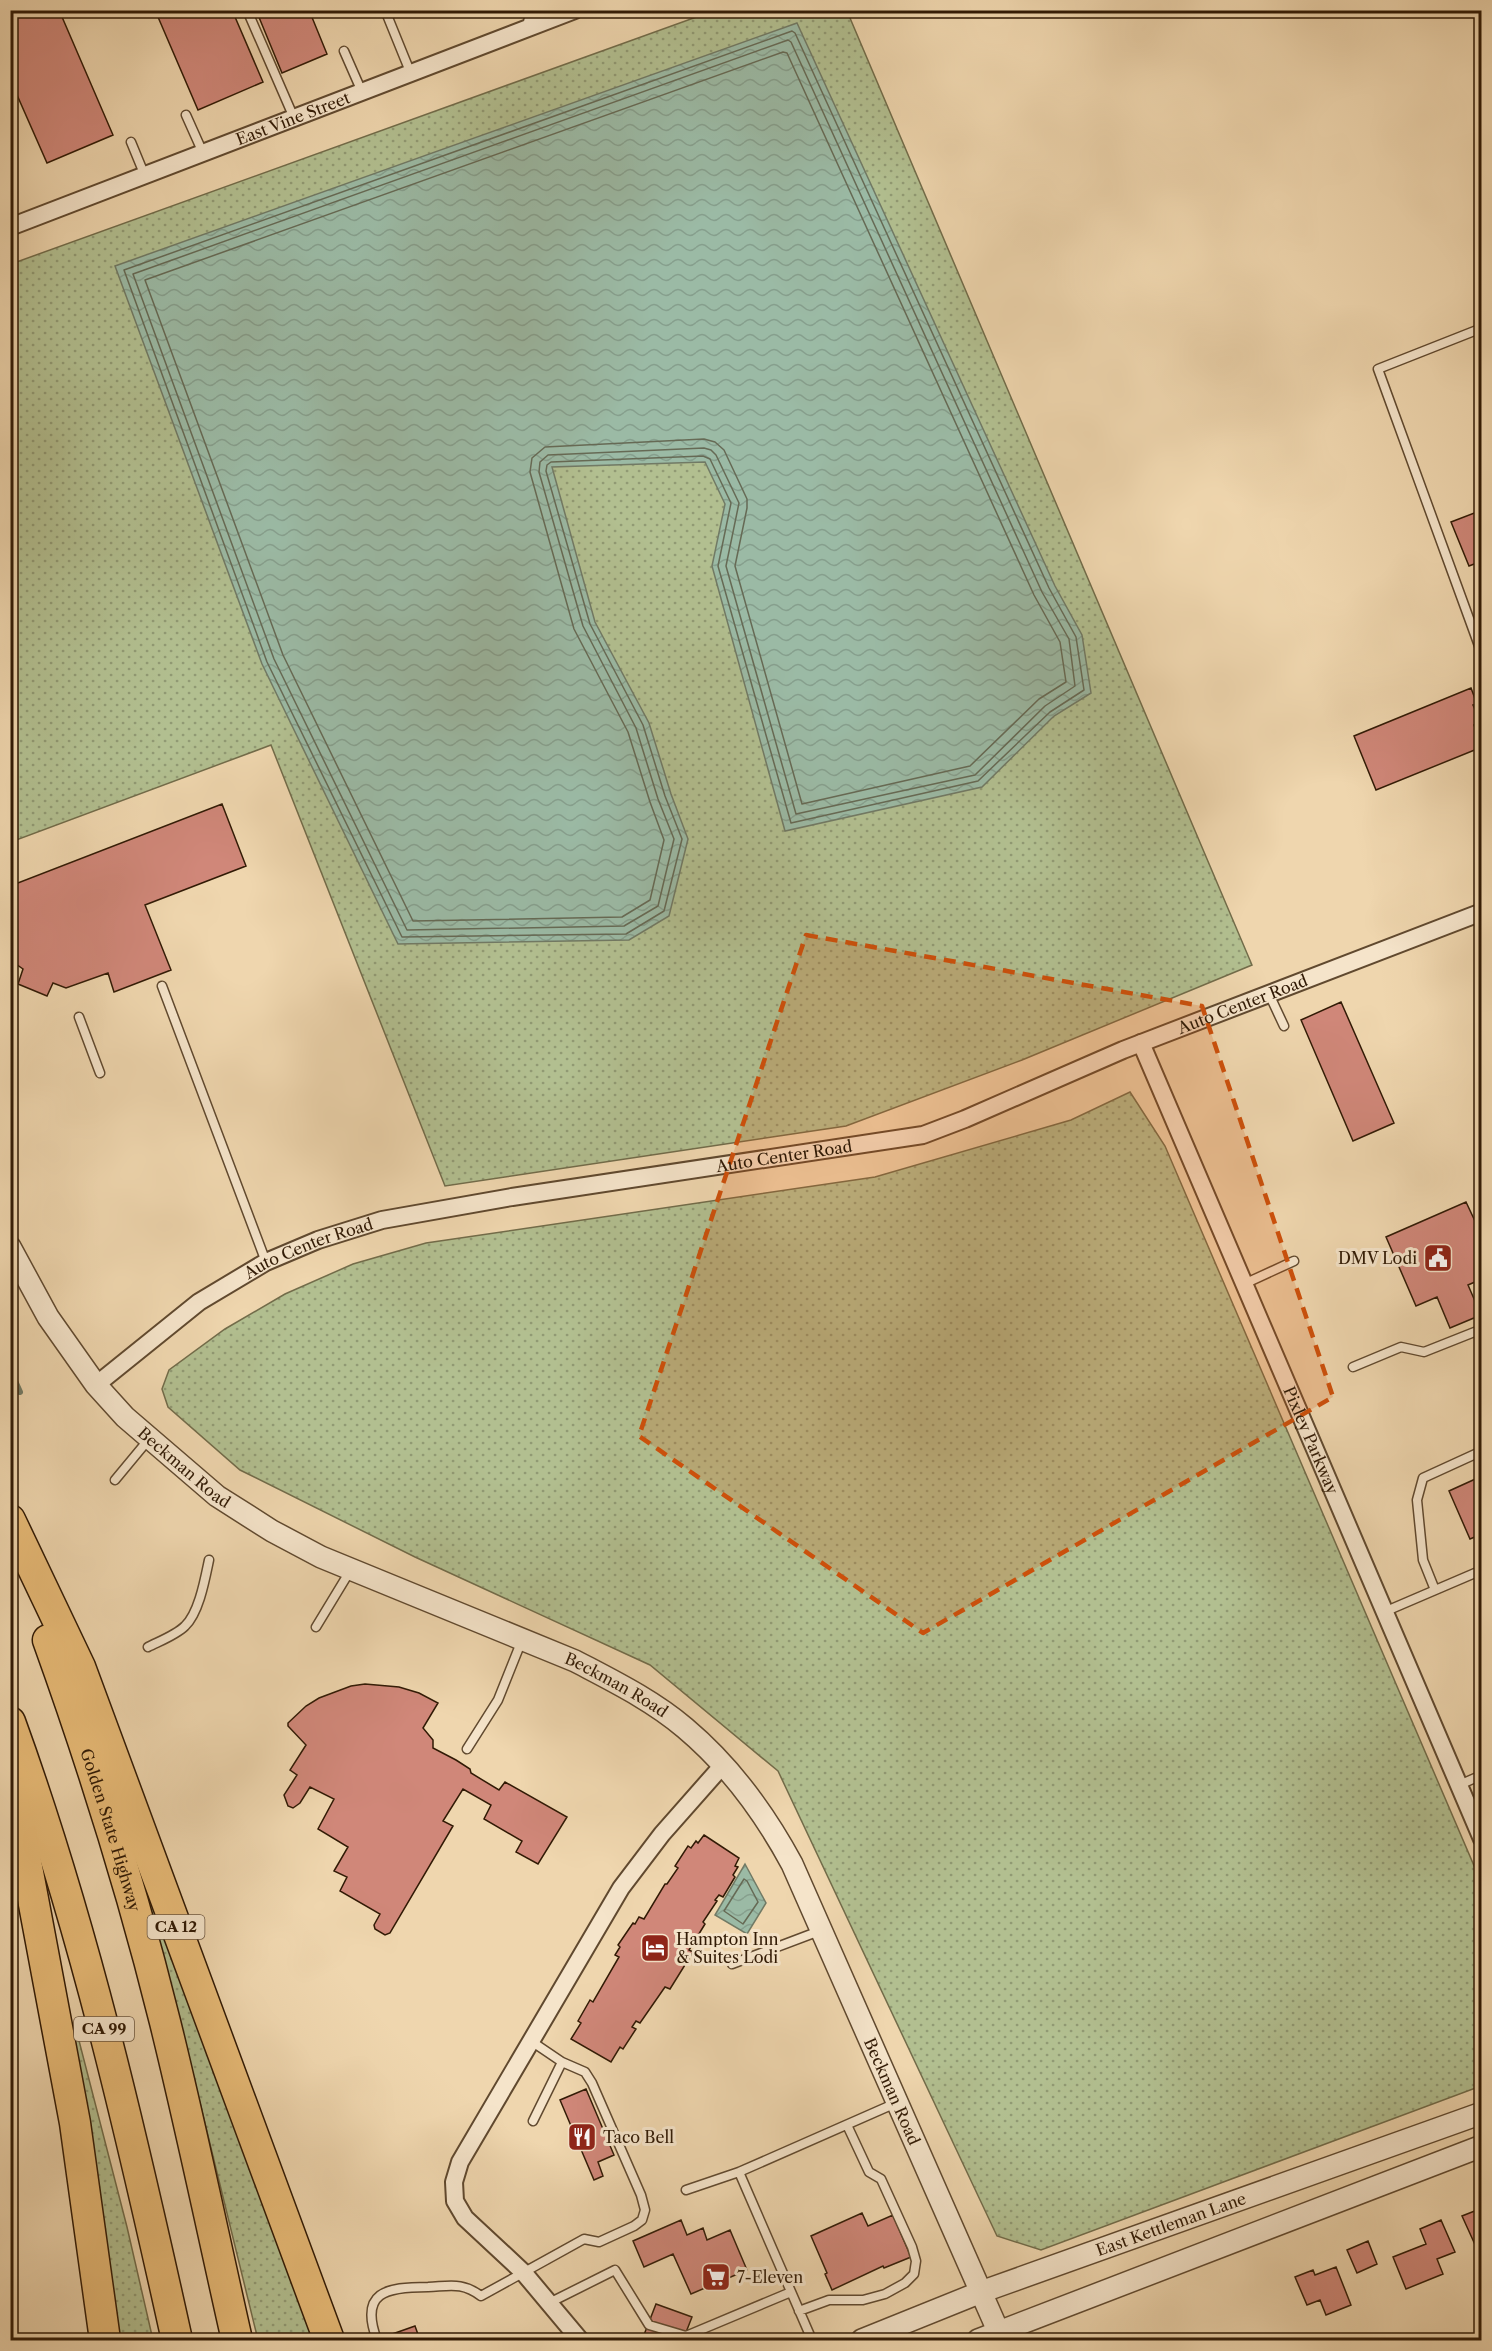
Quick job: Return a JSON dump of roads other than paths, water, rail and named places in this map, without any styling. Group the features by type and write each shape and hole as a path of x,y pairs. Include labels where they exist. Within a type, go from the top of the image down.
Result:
{"highway":[{"name":"CA 12","path":"10,1520 80,1667 329,2340"},
{"name":"Golden State Highway","path":"10,1535 87,1754 128,1884 165,2022 237,2340"},
{"name":"CA 99","path":"10,1722 77,1931 114,2067 177,2340"},
{"path":"10,1789 21,1835 75,2123 105,2340"}],"street":[{"name":"East Vine Street","path":"10,227 575,10"},
{"name":"Auto Center Road","path":"96,1385 199,1302 266,1262 318,1240 382,1220 512,1197 923,1135 1141,1043 1482,912"},
{"name":"Pixley Parkway","path":"1141,1043 1482,1839"},
{"name":"Beckman Road","path":"10,1247 48,1317 96,1385 150,1439 217,1496 272,1531 321,1557 575,1661 651,1703 685,1728 722,1766 772,1828 792,1864 999,2333"},
{"path":"580,2340 523,2272 465,2218 455,2201 454,2182 460,2162 621,1888 662,1834 722,1766"},
{"name":"East Kettleman Lane","path":"862,2340 981,2292 1482,2114"},
{"path":"978,2340 1482,2146"}],"lane":[{"path":"247,10 294,118"},
{"path":"386,10 411,74"},
{"path":"526,30 531,10"},
{"path":"344,51 362,93"},
{"path":"186,115 202,153"},
{"path":"130,142 145,176"},
{"path":"1482,328 1378,369 1482,654"},
{"path":"162,986 266,1262"},
{"path":"1269,994 1284,1026"},
{"path":"79,1017 100,1073"},
{"path":"1244,1284 1294,1261"},
{"path":"1353,1366 1401,1347 1424,1352 1482,1329"},
{"path":"115,1480 150,1439"},
{"path":"1436,1590 1423,1560 1417,1500 1423,1478 1482,1451"},
{"path":"148,1647 185,1627 190,1620 200,1596 209,1560"},
{"path":"316,1627 351,1569"},
{"path":"1384,1612 1482,1570"},
{"path":"467,1749 498,1700 522,1639"},
{"path":"1459,1785 1482,1775"},
{"path":"732,1965 822,1930"},
{"path":"377,2340 370,2321 372,2306 380,2295 399,2287 468,2286 481,2296 584,2239 599,2242 642,2220 645,2210 641,2195 592,2083 585,2072 562,2062 531,2041"},
{"path":"533,2121 562,2062"},
{"path":"686,2190 739,2172 897,2103"},
{"path":"799,2311 829,2300 863,2300 885,2294 906,2283 914,2274 916,2261 912,2247 881,2179 868,2172 847,2125"},
{"path":"739,2172 812,2340"},
{"path":"549,2303 615,2270 649,2325 686,2336 791,2292"}],"water":[{"path":"797,23 1055,586 1082,635 1091,693 1054,716 982,787 785,831 712,566 725,504 705,462 552,467 595,622 649,723 688,839 669,916 629,940 398,944 262,664 115,266"},
{"path":"745,1864 766,1903 747,1934 715,1915"}],"waterway":[{"path":"10,1370 20,1392"}],"place":[{"name":"DMV Lodi","path":"1438,1258"},
{"name":"Hampton Inn & Suites Lodi","path":"655,1948"},
{"name":"Taco Bell","path":"582,2137"},
{"name":"7-Eleven","path":"716,2277"}]}
